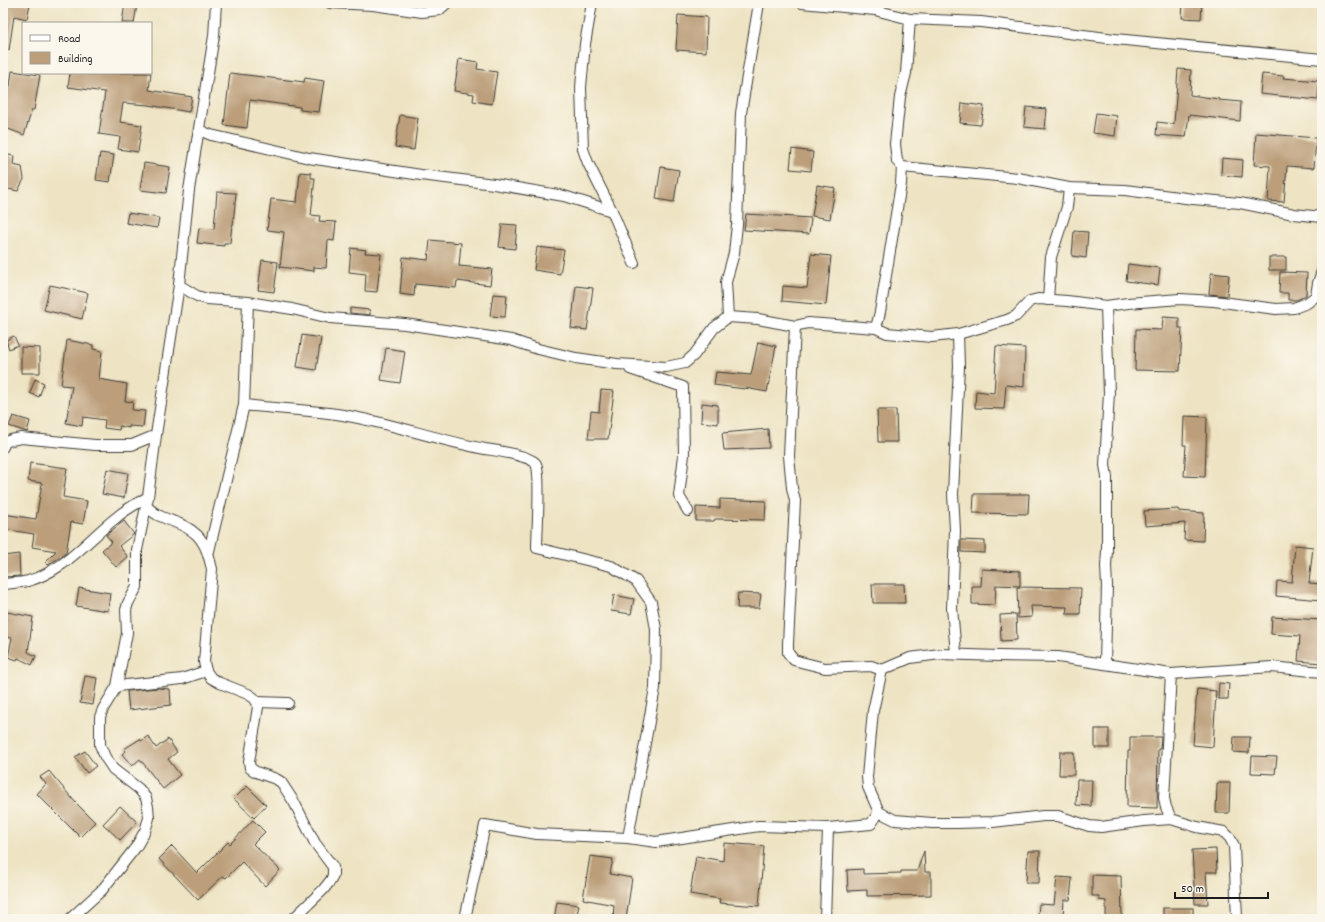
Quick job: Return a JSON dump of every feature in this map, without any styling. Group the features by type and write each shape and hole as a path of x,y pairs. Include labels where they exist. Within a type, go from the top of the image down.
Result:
{"street":[{"path":"70,919 102,890 136,847 145,831 149,818 146,798 139,789 113,769 105,757 100,745 100,717 103,709 117,686 127,633 126,610 128,603 137,587 137,550 148,502 156,435 179,285 189,190 214,36 216,3"},
{"path":"330,3 373,5 422,12 439,10 447,3"},
{"path":"592,3 585,44 581,87 583,149 634,264"},
{"path":"728,317 726,282 734,253 737,225 741,113 759,3"},
{"path":"802,3 874,10 910,18 981,22 1115,39 1322,59"},
{"path":"876,328 880,312 901,184 902,168 897,160 895,144 900,97 906,73 910,18"},
{"path":"199,130 211,135 317,159 421,175 494,184 564,196 612,212"},
{"path":"902,168 1018,178 1069,188 1125,190 1193,199 1240,203 1294,214 1322,217"},
{"path":"1048,300 1051,257 1067,207 1069,188"},
{"path":"179,285 197,296 207,299 248,302 292,309 330,318 405,324 511,340 538,349 576,358 617,364 666,367 685,363 694,355 714,328 728,317 758,319 795,326 808,324 876,328 887,333 907,336 932,337 958,334 1011,318 1016,316 1030,301 1067,300 1106,306 1128,302 1180,299 1214,301 1276,309 1294,308 1319,297 1318,283 1322,270"},
{"path":"208,555 244,405 248,302"},
{"path":"1104,664 1107,586 1107,477 1105,464 1109,393 1106,306"},
{"path":"795,326 789,456 792,488 795,501 788,644 788,653 794,660 825,668 870,666 882,670 910,658 940,654 1058,656 1171,674 1272,667 1322,672"},
{"path":"956,654 952,608 955,530 953,494 959,366 958,334"},
{"path":"617,364 683,387 684,455 679,496 688,511"},
{"path":"244,405 343,415 387,424 456,443 513,454 533,461 536,464 538,478 537,548 610,566 636,581 651,602 656,629 655,688 628,838"},
{"path":"3,447 5,442 21,438 95,445 132,445 156,435"},
{"path":"148,502 159,516 188,527 197,535 203,544 212,569 204,662 206,671 211,678 248,694 257,702 258,708 249,762 250,768 281,782 294,802 315,843 332,867 333,875 331,880 323,890 293,919"},
{"path":"3,584 26,582 58,568 73,557 85,544 118,516 148,502"},
{"path":"882,670 872,711 867,777 868,787 879,812 895,820 957,824 1058,816 1089,826 1100,827 1171,819 1197,827 1224,832 1230,838 1234,846 1237,919"},
{"path":"117,686 182,680 206,671"},
{"path":"1171,674 1164,798 1171,819"},
{"path":"257,702 288,703"},
{"path":"465,919 485,826 537,834 628,838 656,842 759,826 828,828 871,824 879,812"},
{"path":"825,919 828,828"}],"building":[{"path":"3,3 30,4 27,19 14,16 9,50 3,50"},
{"path":"125,3 137,5 134,22 122,22"},
{"path":"1183,3 1202,3 1201,19 1182,18"},
{"path":"678,15 707,17 706,52 676,50"},
{"path":"459,59 478,62 477,69 497,72 492,104 473,101 474,94 454,91"},
{"path":"1178,69 1191,70 1190,95 1241,102 1240,121 1189,115 1186,137 1156,135 1157,122 1174,124"},
{"path":"12,71 22,72 22,74 40,75 34,110 32,110 24,135 3,127 3,85 10,86"},
{"path":"230,73 304,82 305,78 324,81 319,112 300,110 300,107 250,100 247,128 224,125"},
{"path":"70,74 151,74 149,90 192,97 189,112 148,105 123,103 120,122 142,125 138,152 118,149 120,137 99,134 105,92 68,87"},
{"path":"1262,74 1284,76 1283,78 1319,81 1318,100 1260,94"},
{"path":"962,103 984,106 981,125 960,123"},
{"path":"1026,107 1047,109 1045,129 1024,127"},
{"path":"1096,113 1117,116 1115,136 1093,133"},
{"path":"400,115 418,118 414,150 395,147"},
{"path":"1256,133 1316,138 1314,168 1287,166 1284,202 1268,201 1270,166 1254,165"},
{"path":"792,149 813,152 811,171 790,169"},
{"path":"100,153 114,155 110,182 96,180"},
{"path":"3,154 14,156 13,165 22,167 24,179 18,191 3,188"},
{"path":"1222,158 1243,160 1242,177 1221,175"},
{"path":"144,163 170,167 166,193 140,190"},
{"path":"661,167 679,170 674,202 656,199"},
{"path":"300,172 311,173 311,178 315,178 311,215 320,216 319,221 336,222 334,241 328,240 326,268 314,267 314,271 280,267 284,232 267,230 271,199 297,202"},
{"path":"817,185 835,188 830,219 812,216"},
{"path":"217,192 236,193 230,243 224,243 224,246 197,243 199,228 214,229"},
{"path":"128,213 159,218 157,228 126,223"},
{"path":"746,214 811,218 809,234 744,230"},
{"path":"502,224 517,225 515,249 499,247"},
{"path":"1074,231 1088,232 1086,258 1072,256"},
{"path":"430,240 461,243 459,266 492,269 490,285 457,281 456,288 415,284 414,296 400,294 403,257 428,260"},
{"path":"537,247 564,250 560,274 534,270"},
{"path":"351,248 366,250 365,253 381,254 377,292 365,291 366,274 349,272"},
{"path":"811,254 831,256 826,305 782,301 783,286 807,288"},
{"path":"1269,257 1286,257 1286,270 1269,270"},
{"path":"262,260 278,262 274,292 258,290"},
{"path":"1128,264 1160,268 1158,285 1126,281"},
{"path":"1280,272 1307,273 1306,295 1297,300 1288,300 1288,293 1279,293"},
{"path":"1211,273 1229,275 1227,296 1209,294"},
{"path":"50,285 88,293 82,319 44,310"},
{"path":"576,286 593,288 587,330 571,328"},
{"path":"493,294 507,295 505,317 490,316"},
{"path":"350,308 370,310 370,315 350,313"},
{"path":"1163,317 1179,318 1179,328 1182,328 1180,371 1135,370 1136,329 1162,330"},
{"path":"302,335 321,338 316,370 297,367"},
{"path":"14,336 18,345 9,349 6,340"},
{"path":"67,340 93,345 93,349 102,351 99,379 127,384 125,401 133,402 132,410 145,411 143,427 129,426 129,428 120,426 119,430 104,428 105,420 83,417 82,426 66,423 72,386 61,385"},
{"path":"758,342 776,346 767,392 714,385 716,372 751,375"},
{"path":"996,346 1025,348 1024,387 1006,385 1004,409 975,408 976,391 994,393"},
{"path":"21,347 40,348 40,373 21,373"},
{"path":"386,348 405,351 400,383 381,380"},
{"path":"35,379 44,383 39,397 30,393"},
{"path":"601,390 614,391 608,439 588,439 591,411 599,412"},
{"path":"702,403 718,405 718,424 701,422"},
{"path":"877,410 896,410 897,442 878,442"},
{"path":"13,416 30,421 27,432 9,426"},
{"path":"1184,416 1207,417 1205,477 1184,476 1186,445 1183,445"},
{"path":"768,429 769,448 724,450 722,433"},
{"path":"30,463 67,468 63,497 87,501 83,524 71,522 66,553 48,565 45,562 56,551 32,547 34,534 3,529 3,514 36,519 42,483 28,481"},
{"path":"107,469 128,473 124,498 102,494"},
{"path":"974,494 1029,494 1028,514 973,513"},
{"path":"720,499 766,501 765,520 715,519 714,521 696,521 696,507 720,508"},
{"path":"1178,509 1179,511 1204,513 1203,541 1184,540 1185,523 1145,526 1144,511"},
{"path":"124,521 134,534 119,546 128,557 116,567 102,550 112,542 106,535"},
{"path":"961,540 985,541 985,553 961,552"},
{"path":"1295,545 1313,547 1309,583 1322,584 1322,600 1276,596 1277,581 1292,582"},
{"path":"19,554 20,576 3,577 3,556"},
{"path":"982,569 1020,571 1020,586 996,585 995,605 972,604 972,586 981,586"},
{"path":"872,584 904,584 905,603 873,603"},
{"path":"1017,587 1081,588 1080,614 1066,614 1067,607 1031,606 1032,617 1018,618"},
{"path":"79,588 110,593 108,611 76,606"},
{"path":"738,593 761,594 759,608 737,608"},
{"path":"614,595 634,599 631,614 611,611"},
{"path":"7,612 33,617 28,652 36,656 32,665 18,658 17,660 8,657 12,638 3,637"},
{"path":"1016,614 1017,640 1001,641 1000,615"},
{"path":"1272,617 1322,620 1322,663 1298,661 1300,636 1271,634"},
{"path":"85,676 97,678 93,705 80,703"},
{"path":"1219,683 1229,684 1228,699 1218,699"},
{"path":"157,688 170,689 171,705 129,710 127,691"},
{"path":"1197,689 1216,691 1213,747 1193,745"},
{"path":"1095,729 1109,729 1109,748 1095,748"},
{"path":"148,736 156,748 168,739 177,752 168,759 180,775 163,789 140,759 132,766 122,754 126,751 124,749"},
{"path":"1130,737 1161,737 1160,749 1158,749 1157,808 1127,807 1128,751 1130,751"},
{"path":"1234,737 1250,737 1249,753 1233,752"},
{"path":"85,751 96,766 87,773 75,757"},
{"path":"1060,752 1074,752 1074,775 1059,775"},
{"path":"1252,756 1277,757 1275,774 1251,773"},
{"path":"49,771 76,803 95,822 80,837 37,794 46,784 40,777"},
{"path":"1077,780 1092,780 1091,806 1076,805"},
{"path":"1217,783 1230,783 1229,813 1216,813"},
{"path":"247,786 266,805 254,818 234,799"},
{"path":"120,806 137,822 120,840 103,824"},
{"path":"253,820 265,832 253,844 280,870 265,886 242,862 226,878 223,876 198,900 159,859 172,846 197,873 228,842 230,844"},
{"path":"724,843 764,846 759,906 719,903 720,899 690,894 696,856 723,861"},
{"path":"1216,849 1217,872 1206,872 1208,904 1195,904 1192,850"},
{"path":"924,851 925,872 931,872 931,895 867,896 867,890 848,891 847,870 863,869 863,874 917,871"},
{"path":"1028,851 1040,851 1039,883 1026,883"},
{"path":"590,856 613,859 610,874 632,878 626,919 613,919 614,905 583,899"},
{"path":"1092,875 1121,876 1122,919 1106,919 1106,901 1099,900 1099,896 1092,896"},
{"path":"1057,877 1072,878 1070,900 1064,900 1063,917 1038,916 1039,904 1054,905"},
{"path":"557,902 579,905 576,919 554,919"},
{"path":"1163,908 1193,908 1193,919 1163,919"}]}
